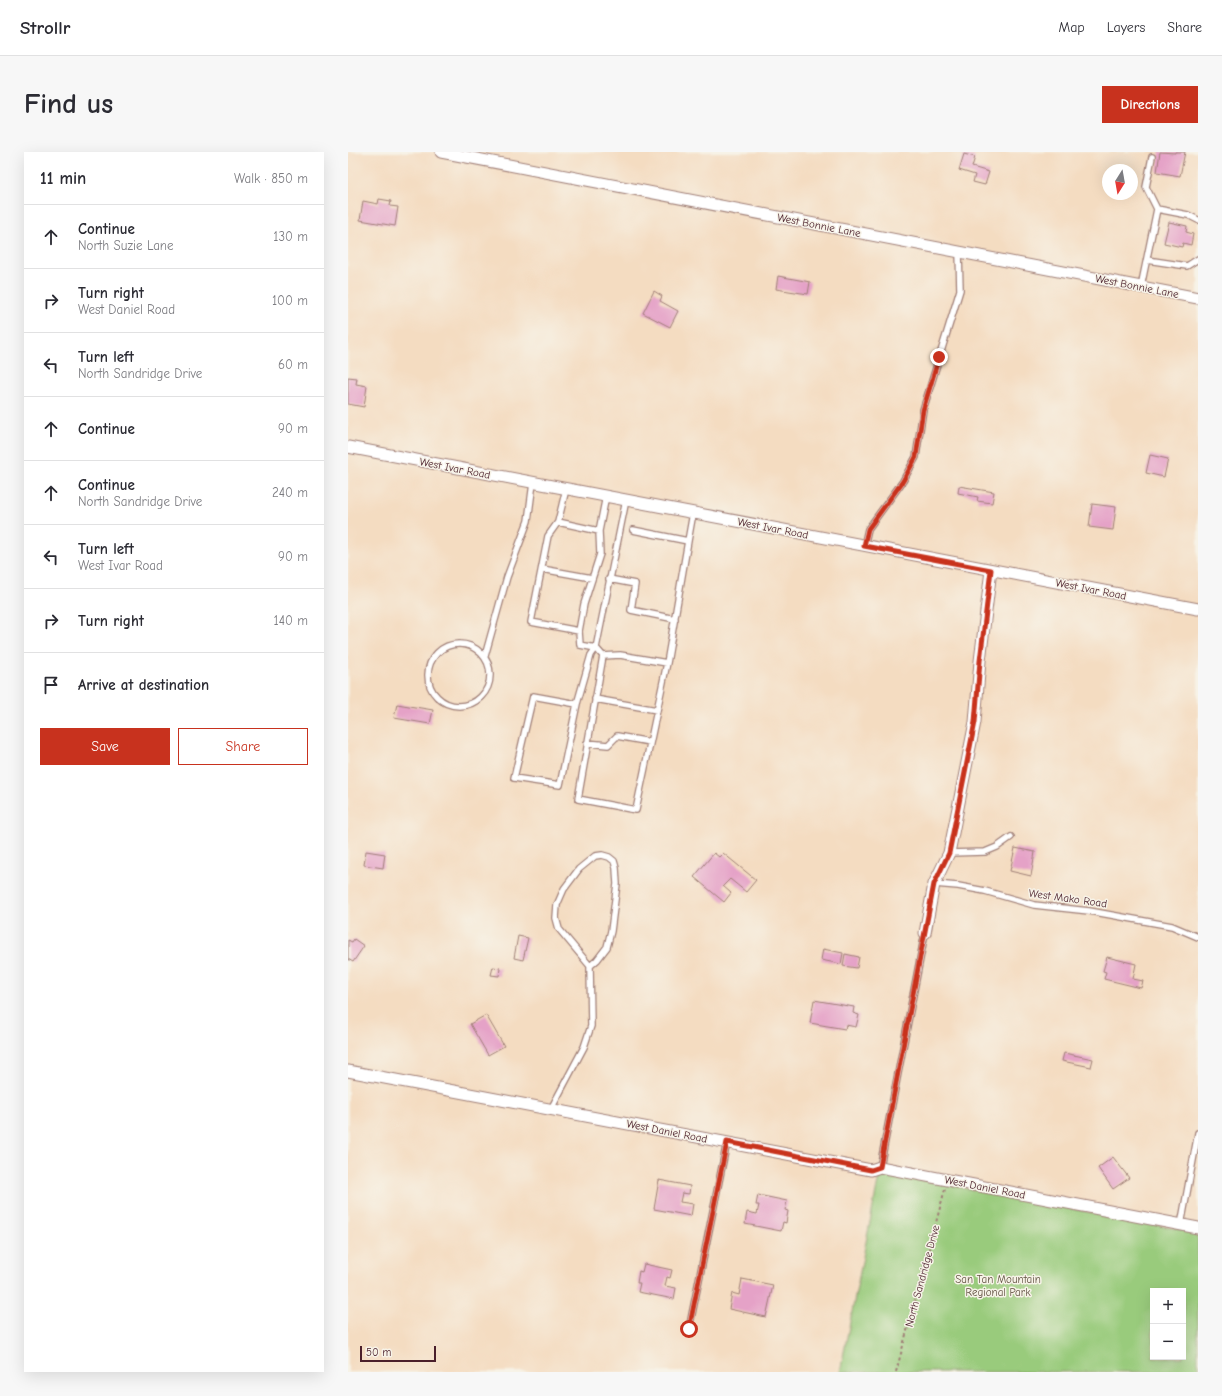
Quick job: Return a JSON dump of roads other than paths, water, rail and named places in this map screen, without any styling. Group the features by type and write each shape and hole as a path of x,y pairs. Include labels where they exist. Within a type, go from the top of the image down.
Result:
{"street":[{"name":"West Bonnie Lane","path":"441,152 1198,298"},
{"name":"West Ivar Road","path":"348,447 1198,609"},
{"path":"925,933 934,884 949,853 975,722 980,661 991,570"},
{"name":"West Daniel Road","path":"348,1071 871,1170 880,1167 1198,1228"}],"lane":[{"path":"1141,287 1157,209 1146,187 1152,157"},
{"path":"1157,209 1188,215 1198,220"},
{"path":"864,546 868,529 903,481 916,457 923,410 960,290 958,252"},
{"path":"1147,260 1187,266 1198,259"},
{"path":"485,656 473,647 463,644 452,644 442,648 434,655 428,665 427,676 429,686 434,696 451,706 461,707 480,699 486,691 490,682 490,672 485,656 507,577 528,521 533,483"},
{"path":"566,489 558,522 548,536 531,622 579,631"},
{"path":"603,656 596,648 580,644 579,631 584,604 600,554 599,531 606,496"},
{"path":"578,704 533,696 514,778 560,785 578,704 591,655 596,648 626,500"},
{"path":"603,656 578,799 636,810 667,663 693,513"},
{"path":"558,522 599,531"},
{"path":"633,530 688,540"},
{"path":"542,569 592,578"},
{"path":"609,579 635,584 631,610 675,619"},
{"path":"603,656 620,655 667,663"},
{"path":"595,699 657,710"},
{"path":"587,743 608,745 617,736 650,742"},
{"path":"949,853 985,852 997,847 1011,837"},
{"path":"551,1109 584,1047 591,1026 590,966 559,929 556,918 557,905 564,889 579,869 595,856 602,855 609,857 614,861 617,884 611,932 607,947 597,960 590,966"},
{"name":"West Mako Road","path":"934,884 958,886 985,891 1034,905 1089,911 1150,921 1172,926 1198,937"},
{"path":"880,1167 925,933"},
{"path":"1181,1225 1198,1133"},
{"path":"689,1329 727,1142"},
{"path":"1191,1172 1198,1166"}],"park label":[{"name":"San Tan Mountain Regional Park","path":"998,1285"}]}
